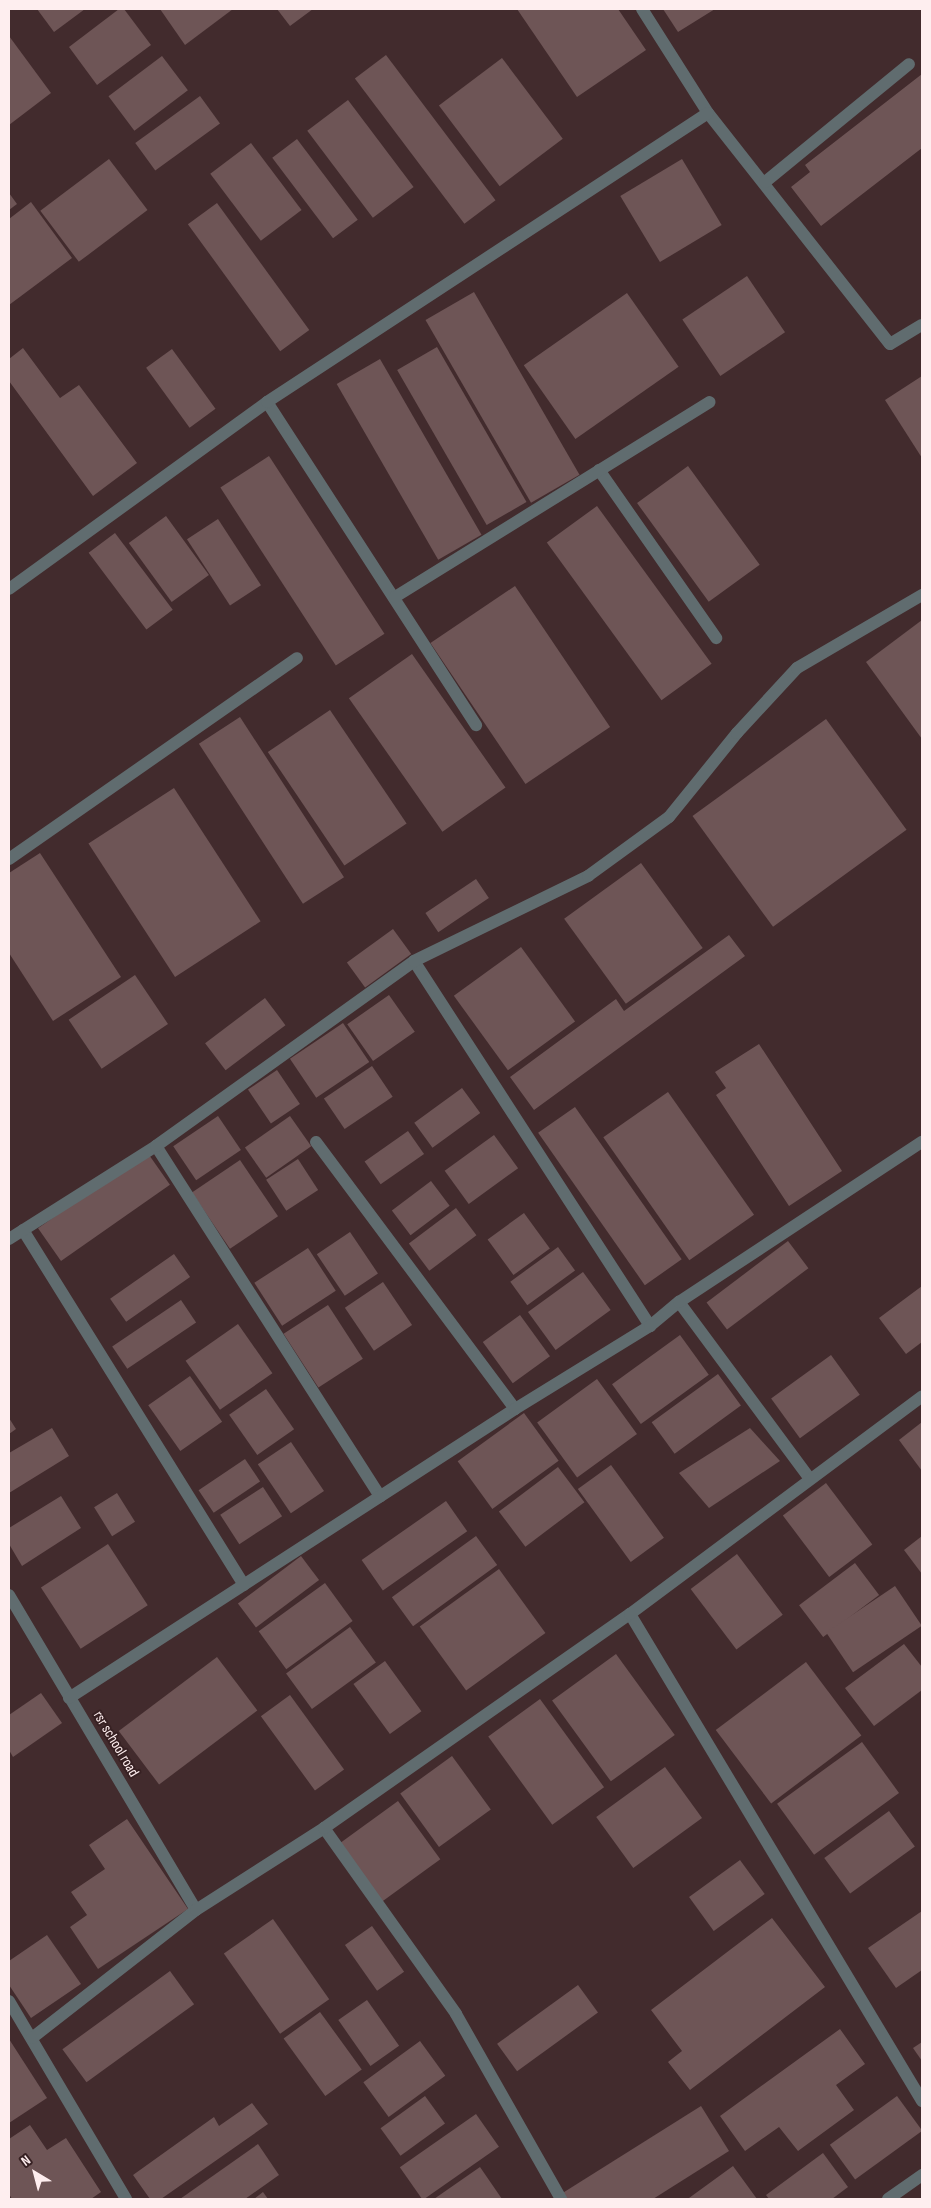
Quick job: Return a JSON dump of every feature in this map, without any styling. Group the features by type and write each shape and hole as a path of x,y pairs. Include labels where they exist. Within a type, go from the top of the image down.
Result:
{"street":[{"path":"642,9 708,113 766,182 890,344 922,325"},
{"path":"766,182 909,64"},
{"path":"9,589 266,402 708,113"},
{"path":"266,402 395,597 476,725"},
{"path":"395,597 710,402"},
{"path":"599,470 716,638"},
{"path":"9,1239 156,1146 414,961 588,876 669,817 738,733 797,668 922,595"},
{"path":"9,859 297,658"},
{"path":"414,961 650,1326"},
{"path":"316,1142 514,1409"},
{"path":"69,1698 514,1409 650,1326 679,1302 922,1142"},
{"path":"156,1146 380,1496"},
{"path":"23,1230 244,1585"},
{"path":"679,1302 810,1478"},
{"path":"32,2038 196,1910 324,1828 630,1614 922,1396"},
{"name":"rsr school road","path":"9,1595 196,1910"},
{"path":"630,1614 922,2101"},
{"path":"324,1828 456,2014 561,2199"},
{"path":"9,2002 126,2199"},
{"path":"888,2199 922,2175"}],"building":[{"path":"37,9 85,9 54,32"},
{"path":"119,9 124,9 151,45 97,85 69,47"},
{"path":"160,9 233,9 185,45"},
{"path":"277,9 313,9 290,26"},
{"path":"517,9 618,9 646,50 577,97"},
{"path":"663,9 715,9 678,32"},
{"path":"9,36 51,93 9,125"},
{"path":"386,55 496,200 464,224 355,78"},
{"path":"162,56 188,90 134,131 108,96"},
{"path":"502,58 563,139 500,186 439,106"},
{"path":"922,74 922,148 821,226 791,187 810,172 805,165"},
{"path":"200,96 220,124 155,171 135,143"},
{"path":"348,100 414,187 373,218 307,131"},
{"path":"297,139 358,220 333,238 272,158"},
{"path":"251,143 302,210 261,241 210,174"},
{"path":"109,159 148,210 79,262 40,211"},
{"path":"682,159 722,225 660,262 620,196"},
{"path":"9,193 17,204 9,210"},
{"path":"31,202 72,258 9,305 9,219"},
{"path":"217,203 309,330 280,351 188,224"},
{"path":"747,276 785,332 720,376 682,320"},
{"path":"474,292 580,475 531,503 426,320"},
{"path":"627,293 679,367 575,439 524,365"},
{"path":"437,347 526,502 487,525 397,370"},
{"path":"23,348 60,398 79,385 137,463 93,496 9,381 9,359"},
{"path":"172,349 215,409 190,428 146,368"},
{"path":"380,359 482,535 438,560 337,384"},
{"path":"922,376 922,458 885,400"},
{"path":"269,456 384,634 336,665 220,488"},
{"path":"688,466 760,565 709,602 637,503"},
{"path":"597,506 712,664 661,700 547,542"},
{"path":"166,516 209,575 172,602 129,543"},
{"path":"218,519 261,585 230,605 187,539"},
{"path":"115,533 173,610 146,630 89,553"},
{"path":"515,586 610,727 526,784 430,643"},
{"path":"922,620 922,739 866,662"},
{"path":"412,654 505,788 442,832 349,698"},
{"path":"330,710 407,824 344,866 268,752"},
{"path":"240,717 344,877 303,904 199,744"},
{"path":"826,719 907,830 773,927 693,816"},
{"path":"174,788 261,921 175,977 88,844"},
{"path":"40,853 121,977 53,1021 9,953 9,873"},
{"path":"641,863 703,948 626,1004 564,919"},
{"path":"476,879 489,898 438,932 425,913"},
{"path":"393,929 411,954 365,988 347,963"},
{"path":"729,935 745,956 534,1110 510,1077 616,999 624,1011"},
{"path":"521,947 575,1021 508,1070 454,996"},
{"path":"135,975 168,1024 102,1069 69,1020"},
{"path":"389,995 415,1032 373,1061 347,1024"},
{"path":"265,998 285,1025 226,1070 205,1043"},
{"path":"343,1023 369,1062 316,1098 290,1059"},
{"path":"759,1044 842,1171 789,1206 716,1095 726,1088 715,1072"},
{"path":"372,1066 393,1097 345,1129 324,1098"},
{"path":"277,1070 300,1104 271,1124 248,1090"},
{"path":"462,1088 480,1113 432,1148 414,1123"},
{"path":"668,1092 754,1215 689,1260 603,1137"},
{"path":"575,1107 682,1259 645,1285 538,1133"},
{"path":"218,1116 241,1150 196,1180 173,1146"},
{"path":"290,1116 311,1146 266,1178 245,1148"},
{"path":"408,1131 424,1154 381,1184 365,1161"},
{"path":"494,1135 518,1168 469,1204 445,1171"},
{"path":"147,1152 170,1185 61,1261 38,1228"},
{"path":"298,1159 318,1190 286,1211 266,1180"},
{"path":"240,1160 278,1216 230,1249 192,1192"},
{"path":"431,1181 450,1206 411,1235 392,1210"},
{"path":"456,1208 476,1235 429,1271 409,1244"},
{"path":"524,1213 550,1249 513,1275 488,1239"},
{"path":"350,1232 378,1273 345,1296 317,1254"},
{"path":"788,1241 808,1268 727,1330 707,1302"},
{"path":"558,1247 575,1270 527,1305 510,1282"},
{"path":"308,1248 336,1291 282,1326 254,1283"},
{"path":"174,1254 190,1277 126,1322 110,1299"},
{"path":"583,1272 611,1310 556,1350 528,1312"},
{"path":"383,1282 412,1325 374,1351 345,1308"},
{"path":"922,1286 922,1342 906,1354 879,1318"},
{"path":"181,1300 196,1322 127,1369 112,1346"},
{"path":"328,1305 363,1359 318,1388 284,1334"},
{"path":"520,1315 550,1356 513,1383 483,1342"},
{"path":"238,1324 272,1373 220,1410 186,1361"},
{"path":"680,1335 709,1375 641,1424 612,1384"},
{"path":"831,1355 860,1395 800,1438 771,1398"},
{"path":"718,1374 741,1406 675,1454 652,1422"},
{"path":"190,1376 222,1422 180,1451 148,1405"},
{"path":"597,1379 637,1434 577,1478 537,1422"},
{"path":"266,1389 294,1429 257,1455 229,1415"},
{"path":"524,1413 559,1461 492,1509 458,1461"},
{"path":"9,1418 16,1429 9,1434"},
{"path":"922,1422 922,1471 899,1440"},
{"path":"52,1428 69,1456 9,1493 9,1453"},
{"path":"750,1428 780,1461 709,1508 679,1473"},
{"path":"291,1442 324,1491 291,1513 258,1464"},
{"path":"245,1459 260,1481 214,1513 199,1490"},
{"path":"611,1465 664,1538 631,1562 578,1489"},
{"path":"558,1467 584,1502 525,1547 499,1512"},
{"path":"826,1483 872,1544 829,1577 783,1515"},
{"path":"263,1487 282,1516 239,1544 220,1515"},
{"path":"117,1493 135,1522 112,1536 94,1507"},
{"path":"61,1496 81,1528 22,1566 9,1544 9,1528"},
{"path":"446,1501 467,1531 383,1590 362,1560"},
{"path":"476,1536 497,1565 413,1626 392,1597"},
{"path":"922,1536 922,1574 904,1550"},
{"path":"108,1544 148,1605 81,1649 41,1588"},
{"path":"737,1554 783,1615 736,1650 691,1589"},
{"path":"301,1556 319,1580 256,1628 238,1604"},
{"path":"855,1563 879,1595 823,1637 799,1605"},
{"path":"499,1569 545,1633 466,1691 420,1627"},
{"path":"325,1583 353,1621 286,1669 259,1631"},
{"path":"895,1586 922,1626 853,1672 826,1632"},
{"path":"350,1627 376,1663 312,1709 286,1673"},
{"path":"904,1644 922,1667 922,1690 874,1726 845,1688"},
{"path":"616,1654 675,1735 611,1781 552,1700"},
{"path":"217,1657 257,1711 159,1785 119,1731"},
{"path":"385,1661 421,1711 390,1734 353,1684"},
{"path":"806,1662 861,1735 771,1803 716,1730"},
{"path":"41,1693 62,1723 13,1757 9,1750 9,1715"},
{"path":"290,1695 344,1769 315,1791 261,1716"},
{"path":"540,1699 604,1787 552,1825 488,1737"},
{"path":"862,1742 899,1793 814,1855 777,1804"},
{"path":"452,1756 491,1809 439,1847 400,1794"},
{"path":"665,1767 702,1818 633,1868 596,1817"},
{"path":"398,1801 440,1859 380,1903 338,1844"},
{"path":"889,1811 915,1847 850,1894 824,1858"},
{"path":"127,1819 188,1909 98,1969 70,1927 87,1915 71,1892 105,1869 89,1845"},
{"path":"740,1860 765,1894 714,1931 689,1897"},
{"path":"922,1911 922,1970 896,1988 868,1948"},
{"path":"772,1918 825,1987 690,2090 668,2062 682,2051 651,2010"},
{"path":"273,1919 329,1999 280,2034 224,1953"},
{"path":"372,1926 404,1972 377,1991 345,1945"},
{"path":"47,1935 81,1984 31,2018 9,1985 9,1961"},
{"path":"170,1971 194,2004 86,2082 62,2049"},
{"path":"578,1985 598,2013 517,2071 497,2044"},
{"path":"367,2000 399,2046 370,2066 338,2020"},
{"path":"320,2012 362,2069 325,2096 284,2038"},
{"path":"840,2029 865,2064 836,2085 854,2110 798,2151 779,2127 745,2151 720,2116"},
{"path":"9,2039 47,2098 9,2123"},
{"path":"420,2041 445,2076 389,2117 363,2082"},
{"path":"922,2042 922,2061 913,2048"},
{"path":"425,2096 445,2124 400,2156 381,2128"},
{"path":"897,2096 922,2131 855,2180 830,2145"},
{"path":"252,2103 268,2124 161,2199 150,2199 133,2175 214,2117 219,2126"},
{"path":"701,2106 729,2151 653,2199 565,2199 561,2194"},
{"path":"476,2114 499,2147 424,2199 422,2199 400,2167"},
{"path":"30,2125 47,2150 66,2138 101,2192 91,2199 12,2199 9,2194 9,2139"},
{"path":"258,2144 279,2175 245,2199 180,2199"},
{"path":"823,2153 848,2187 832,2199 769,2199 766,2195"},
{"path":"733,2166 757,2199 689,2198"},
{"path":"480,2167 502,2199 434,2199"},
{"path":"263,2192 268,2199 254,2199"}]}
